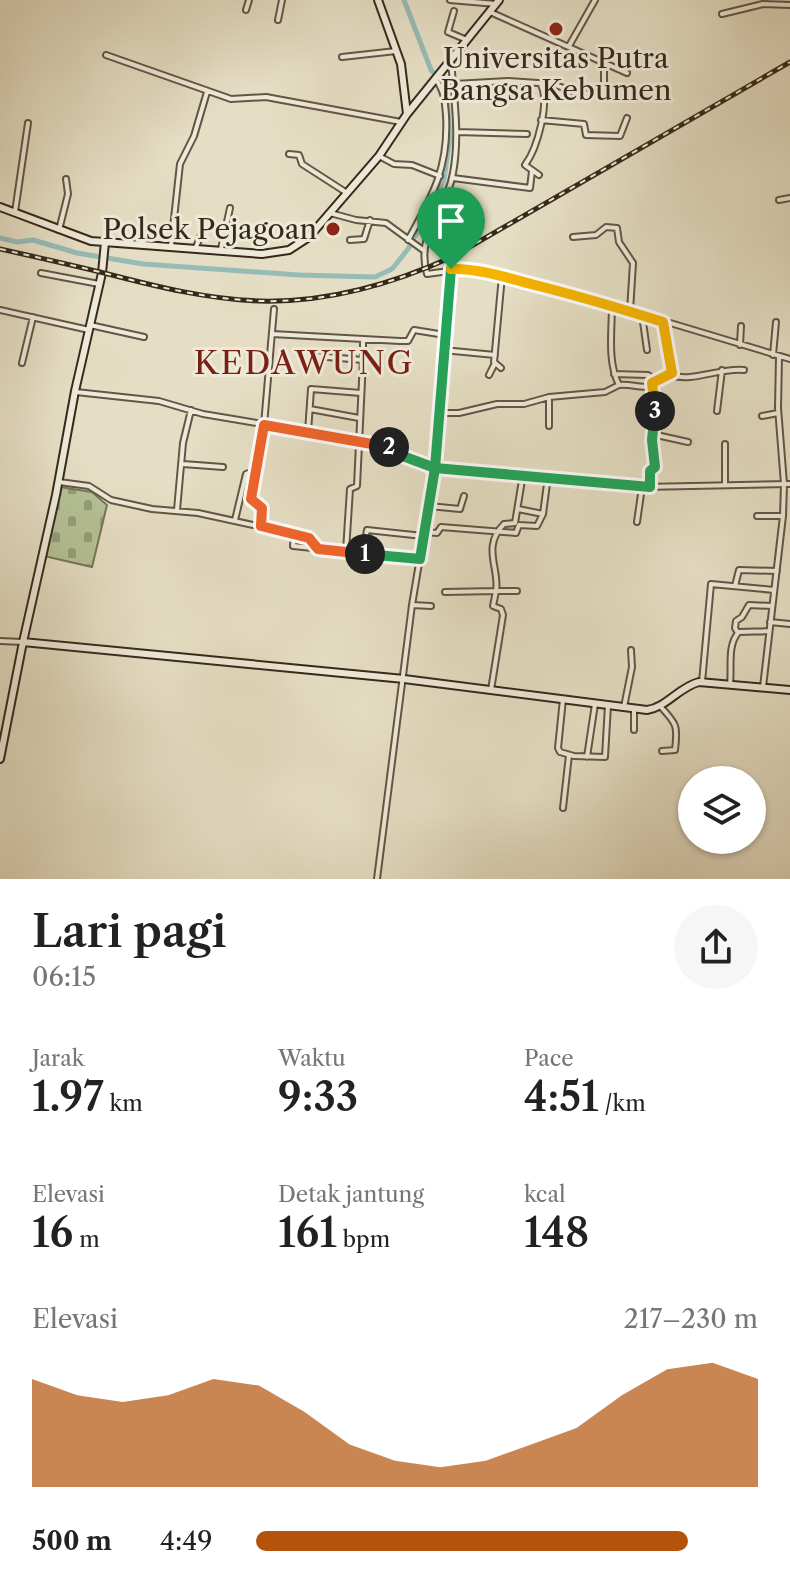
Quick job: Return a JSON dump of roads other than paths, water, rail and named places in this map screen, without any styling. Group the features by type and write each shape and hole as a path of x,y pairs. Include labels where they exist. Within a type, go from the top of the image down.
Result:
{"street":[{"path":"246,10 249,0"},
{"path":"278,20 282,0"},
{"path":"378,0 398,51 405,80 407,114"},
{"path":"450,0 497,2"},
{"path":"569,46 595,0"},
{"path":"0,207 82,239 262,254 289,250 309,237 379,156 407,114 497,2"},
{"path":"722,14 763,4 790,5"},
{"path":"454,11 448,32 467,40"},
{"path":"489,12 627,73"},
{"path":"342,57 398,51"},
{"path":"106,55 207,92 236,99 279,99 401,122"},
{"path":"451,61 457,132 453,178 423,250 427,274 464,269 502,276 612,305 790,359"},
{"path":"453,84 502,81 540,83 556,85 579,94 607,93 604,62"},
{"path":"409,240 429,202 444,160 447,129 443,92 437,77"},
{"path":"539,175 525,165 531,155 545,107 544,90 540,83"},
{"path":"171,246 180,164 197,128 207,92"},
{"path":"406,99 415,105"},
{"path":"541,120 584,124 586,135 620,136 627,118"},
{"path":"15,212 28,123"},
{"path":"457,132 527,134"},
{"path":"289,154 299,155 302,164 347,193"},
{"path":"379,156 394,164 412,165 440,176"},
{"path":"453,178 531,187 532,171"},
{"path":"59,230 68,194 66,179"},
{"path":"779,200 790,198"},
{"path":"221,249 230,208"},
{"path":"330,213 392,226 423,250"},
{"path":"350,240 364,239 370,220"},
{"path":"573,237 595,235 605,228 617,228 619,242 633,263 630,311"},
{"path":"196,247 201,235"},
{"path":"0,759 59,482 105,242"},
{"path":"377,879 412,605 435,468 451,269"},
{"path":"41,273 99,284"},
{"path":"489,375 495,363 502,276"},
{"path":"612,305 614,374 619,385"},
{"path":"261,526 262,508 251,499 264,425 274,309"},
{"path":"0,310 144,337"},
{"path":"642,315 647,350"},
{"path":"22,363 33,317"},
{"path":"663,322 671,375"},
{"path":"763,687 787,484 778,413 776,322"},
{"path":"740,345 741,326"},
{"path":"272,334 408,341 414,330 445,335"},
{"path":"346,551 350,489 357,486 363,340"},
{"path":"443,350 495,355"},
{"path":"315,356 363,360"},
{"path":"495,363 501,368"},
{"path":"717,411 722,370"},
{"path":"650,487 650,471 655,463 652,386 655,380 671,375 687,377 722,370 744,370"},
{"path":"614,374 648,375 655,380"},
{"path":"439,413 459,413 497,404 524,404 549,397 605,392 619,385 652,386"},
{"path":"308,432 311,389 361,393"},
{"path":"75,391 159,401 264,425 385,445 400,455 435,468 642,487 787,484"},
{"path":"549,397 549,426"},
{"path":"310,409 360,418"},
{"path":"176,511 183,443 191,410"},
{"path":"762,416 778,413"},
{"path":"652,434 688,442"},
{"path":"725,444 725,485"},
{"path":"183,464 223,467"},
{"path":"235,520 246,474 256,471"},
{"path":"491,690 503,615 501,609 492,604 497,581 492,557 497,532 504,524 515,524 523,474"},
{"path":"363,553 366,531 424,534 437,533 439,527 516,533 521,524 537,526 543,514 548,476"},
{"path":"59,482 89,486 111,500 235,520 294,534 309,538 318,549"},
{"path":"637,522 642,487"},
{"path":"429,506 460,509 464,496"},
{"path":"518,509 543,514"},
{"path":"757,516 783,516"},
{"path":"294,534 293,546 420,559"},
{"path":"735,586 739,570 777,571"},
{"path":"702,682 711,584 774,590"},
{"path":"445,592 517,591"},
{"path":"412,605 431,606"},
{"path":"738,632 736,621 749,605 772,606"},
{"path":"770,622 790,624"},
{"path":"738,632 769,631"},
{"path":"730,684 732,648 738,632"},
{"path":"0,641 404,679 647,710 660,706 688,686 702,682 790,690"},
{"path":"624,707 632,667 631,650"},
{"path":"563,699 558,748 569,755 605,757 608,705"},
{"path":"587,757 595,704"},
{"path":"660,706 674,720 677,730 675,750 662,751"},
{"path":"634,708 634,730"},
{"path":"563,808 569,755"}],"waterway":[{"path":"0,238 17,242 33,240 77,253 143,264 375,277 392,269 408,249 444,179 450,138 447,97 442,82 431,70 404,0"}],"railway":[{"path":"0,249 164,288 220,298 284,301 359,290 454,256 790,62"}],"place":[{"name":"Universitas Putra Bangsa Kebumen","path":"556,29"},
{"name":"Polsek Pejagoan","path":"333,229"}],"district":[{"name":"KEDAWUNG","path":"304,362"}]}
